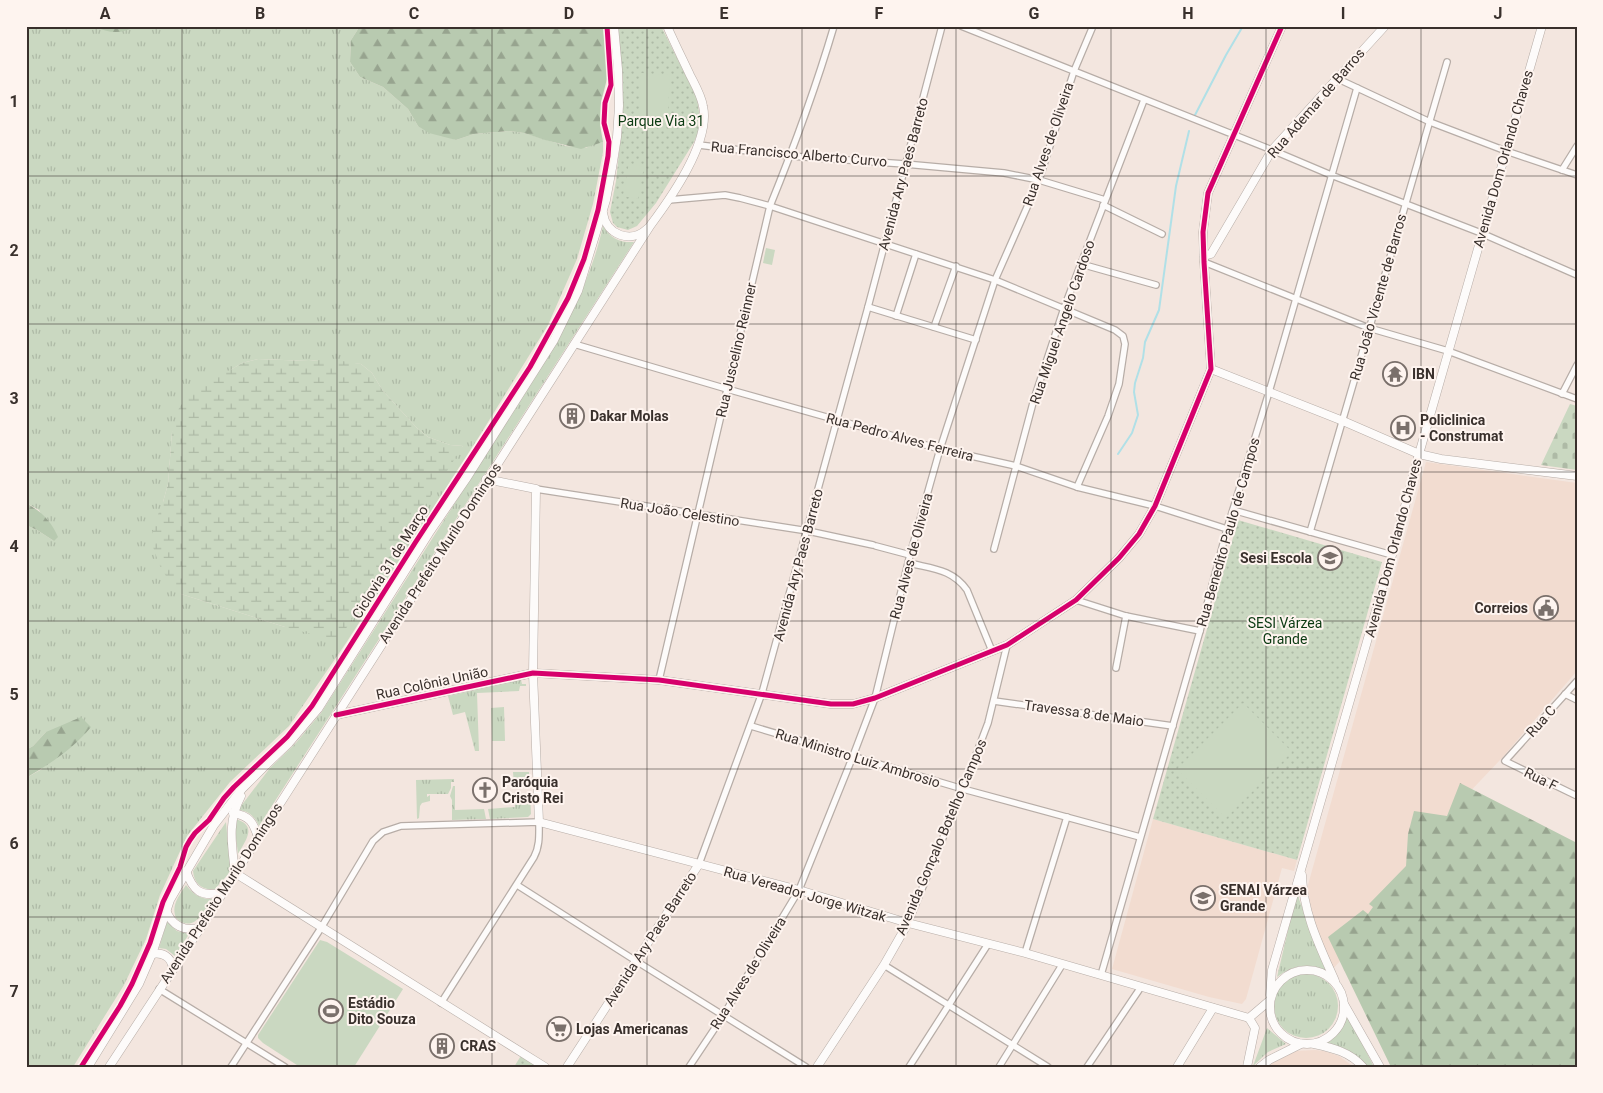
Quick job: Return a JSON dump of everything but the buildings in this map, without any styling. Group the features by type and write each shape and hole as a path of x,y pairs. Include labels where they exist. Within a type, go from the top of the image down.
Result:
{"main road":[{"name":"Avenida Prefeito Murilo Domingos","path":"88,1067 139,984 152,954 170,900 214,825 246,785 289,743 318,709 554,340 578,291 603,209 612,168 619,106 614,26"},
{"name":"Avenida Prefeito Murilo Domingos","path":"109,1067 201,927 650,226 669,200 699,145 703,134 704,122 702,100 666,26"},
{"path":"1282,26 1208,192 1203,232 1211,368 1419,454 1441,459 1577,476"},
{"name":"Rua Ademar de Barros","path":"1204,259 1211,254 1272,150 1385,26"},
{"name":"Avenida Dom Orlando Chaves","path":"1270,998 1272,970 1392,555 1481,233 1542,26"},
{"path":"603,209 604,220 608,227 619,235 635,236 650,226"},
{"name":"Rua Colônia União","path":"336,715 532,673 660,680 831,704 853,704 875,698 1007,645 1076,600 1119,558 1139,534 1155,506 1211,368"},
{"name":"Rua João Celestino","path":"486,480 536,489"},
{"path":"536,489 532,673 538,822"},
{"name":"Rua Colônia União","path":"349,696 353,706 361,710"},
{"path":"246,785 233,813 231,830 235,873 545,1067"},
{"path":"233,813 247,817 252,822 258,837"},
{"name":"Rua Vereador Jorge Witzak","path":"538,822 800,890 908,923 1025,953 1250,1018"},
{"name":"Avenida Ary Paes Barreto","path":"567,1067 699,864"},
{"name":"Avenida Dom Orlando Chaves","path":"1302,867 1304,898 1314,931 1335,982"},
{"path":"186,870 190,882 197,890 213,895 223,892"},
{"path":"166,910 169,917 178,926 190,930 201,927"},
{"name":"Avenida Gonçalo Botelho Campos","path":"817,1067 884,965 908,923"},
{"path":"152,954 161,954 167,957 172,962 173,968"},
{"path":"1247,1067 1255,1031 1254,1023 1250,1018 1270,998 1281,979 1291,973 1303,970 1315,970 1326,974 1342,992 1344,1004 1344,1015 1340,1026 1323,1041 1312,1044"},
{"path":"1270,998 1270,1012 1273,1022 1284,1037 1301,1044 1312,1044 1338,1050 1350,1056 1363,1067"},
{"path":"1344,1004 1380,1067"},
{"path":"1177,1067 1213,1008"},
{"path":"1260,1067 1269,1060 1301,1044"}],"street":[{"name":"Rua Juscelino Reinner","path":"660,680 770,206 825,58 834,26"},
{"name":"Avenida Ary Paes Barreto","path":"699,864 762,694 808,531 942,26"},
{"path":"960,26 1481,233 1577,275"},
{"name":"Rua Alves de Oliveira","path":"689,1067 723,1016 800,890 853,756 875,698 908,563 940,449 995,280 1038,180 1074,70 1093,26"},
{"name":"Rua João Vicente de Barros","path":"1310,532 1447,62"},
{"path":"1336,78 1430,122 1506,151 1577,175"},
{"name":"Rua Benedito Paulo de Campos","path":"1100,975 1200,631 1226,528 1269,392 1357,88"},
{"name":"Rua Miguel Angelo Cardoso","path":"994,549 1034,398 1064,308 1144,100"},
{"name":"Rua Francisco Alberto Curvo","path":"699,145 790,156 1004,173 1038,180 1104,203 1162,234"},
{"path":"1562,170 1577,146"},
{"path":"669,200 725,196 770,206 995,280 1115,330 1123,336 1126,344 1119,384 1108,416 1077,487"},
{"path":"896,316 916,254"},
{"path":"1204,259 1369,328 1448,351 1577,399"},
{"path":"1081,264 1156,285"},
{"path":"934,327 956,266"},
{"path":"868,307 976,340"},
{"name":"Rua Pedro Alves Ferreira","path":"574,344 940,449 1016,466 1077,487 1155,506 1226,528"},
{"path":"1562,394 1577,365"},
{"name":"Rua João Celestino","path":"536,489 808,531 910,556"},
{"path":"1233,510 1392,555"},
{"path":"908,563 943,571 953,575 962,584 967,590 992,651"},
{"path":"1076,600 1126,616 1200,631"},
{"path":"1116,668 1126,616"},
{"name":"Avenida Gonçalo Botelho Campos","path":"908,923 988,724 1007,645"},
{"name":"Rua C","path":"1505,761 1577,681"},
{"path":"1564,694 1577,700"},
{"name":"Travessa 8 de Maio","path":"994,701 1172,726"},
{"name":"Rua Ministro Luiz Ambrosio","path":"751,726 963,789 1140,837"},
{"name":"Rua F","path":"1505,761 1577,796"},
{"path":"1025,953 1067,816"},
{"path":"441,1003 538,850 538,822"},
{"name":"Rua Vereador Jorge Witzak","path":"231,1067 321,928 373,842 383,832 401,826 538,822"},
{"path":"517,885 806,1067"},
{"path":"909,1067 988,944"},
{"path":"884,965 1048,1067"},
{"path":"998,1067 1062,965"},
{"path":"1087,1067 1141,987"},
{"path":"159,989 285,1067"}],"shaded area":[{"path":"1426,462 1577,483 1577,671 1501,759 1461,801 1472,812 1333,969 1315,927 1306,892"},
{"name":"SENAI Várzea Grande","path":"1153,819 1297,860 1294,871 1282,868 1246,999 1242,1004 1209,997 1112,969"},
{"path":"1315,1050 1339,1056 1354,1067 1267,1067 1294,1051"}],"green space":[{"path":"26,26 95,26 101,29 135,28 135,26 360,26 351,40 350,62 360,77 383,87 408,109 418,126 456,140 474,134 509,131 524,133 566,146 586,148 603,142 603,152 593,204 577,259 548,325 480,435 346,643 289,726 230,782 187,836 160,895 146,939 124,985 73,1067 26,1067 26,778 42,769 46,732 33,746 26,750 26,525 54,541 39,510 26,503","holes":["258,359 319,360 361,364 372,373 383,391 417,428 428,437 450,445 463,446 285,627 181,594 163,502 168,484 172,432 232,369 242,363"]},
{"path":"95,26 135,26 131,29 116,32 100,29"},
{"path":"360,26 603,26 608,75 601,102 600,125 603,142 581,149 524,133 509,131 474,134 456,140 429,133 418,126 408,109 383,87 360,77 350,62 351,40"},
{"name":"Parque Via 31","path":"618,26 661,26 697,98 700,119 700,128 694,142 656,203 637,226 628,230 617,227 613,223 610,212 616,181 621,134 623,83"},
{"path":"641,73 670,75 667,127 638,125"},
{"path":"629,163 644,167 638,199 623,196"},
{"path":"603,226 616,239 624,242 634,242 259,826 251,815 239,810 241,806 270,768 295,744 321,713 536,376 576,304 592,266"},
{"path":"766,248 775,250 772,265 763,263"},
{"path":"258,359 309,361 329,359 361,364 372,373 383,391 417,428 428,437 450,445 463,446 338,641 285,627 181,594 170,583 160,566 153,547 153,527 168,484 172,432 179,408 189,394 202,382 242,363"},
{"path":"1570,404 1577,406 1577,470 1541,465"},
{"path":"26,503 41,513 52,526 58,537 54,541 26,525"},
{"name":"SESI Várzea Grande","path":"1238,520 1382,562 1297,860 1153,819"},
{"path":"521,680 522,684 526,684 526,686 520,686 519,691 477,693 479,751 475,751 465,712 453,715 448,696"},
{"path":"1243,703 1292,752 1226,818 1177,769"},
{"path":"504,707 505,741 492,741 491,708"},
{"path":"81,717 91,727 84,735 61,755 26,778 26,750 33,746 46,732"},
{"path":"513,772 529,772 529,784 514,785"},
{"path":"454,779 454,782 451,782 448,794 427,794 427,797 430,795 430,801 422,803 419,818 417,819 416,780"},
{"path":"1460,783 1577,843 1577,1067 1391,1067 1328,937 1363,910 1368,914 1373,907 1369,904 1406,866 1408,834 1414,811 1447,816"},
{"path":"453,786 455,786 455,810 484,809 486,819 452,820 452,800 450,796"},
{"path":"530,793 531,814 528,817 490,819 488,809 515,807 514,794"},
{"path":"235,819 246,825 248,829 247,838 238,854 235,830"},
{"path":"226,822 232,870 215,889 203,888 195,880 193,871"},
{"path":"186,885 198,896 213,899 198,919 188,924 176,918 174,909 176,901"},
{"path":"1298,888 1299,899 1327,971 1313,966 1301,966 1295,967 1277,977"},
{"path":"167,922 177,931 189,934 175,956 166,949 159,948"},
{"name":"Estádio Dito Souza","path":"320,940 327,942 403,989 354,1067 300,1067 258,1038 258,1035"},
{"path":"1306,974 1318,976 1329,983 1336,994 1338,1006 1336,1018 1329,1029 1318,1036 1306,1038 1294,1036 1283,1029 1276,1018 1274,1006 1276,994 1283,983 1294,976"},
{"path":"1347,1014 1374,1067 1368,1067 1348,1051 1324,1042 1338,1031"},
{"path":"1267,1028 1286,1044 1268,1052 1253,1066"},
{"path":"522,1054 542,1067 514,1067"}],"waterway":[{"path":"1194,117 1243,26"},
{"path":"1118,454 1132,433 1138,415 1134,392 1135,383 1143,358 1145,342 1159,310 1176,186 1189,131"}],"cycle path":[{"name":"Ciclovia 31 de Março","path":"81,1067 132,984 150,943 163,902 180,867 190,840 209,820 234,787 287,737 312,706 415,543 530,367 568,298 584,259 598,210 608,156 609,142 604,123 605,103 611,85 607,26"},
{"path":"336,715 533,673 659,680 831,704 853,704 875,698 1007,645 1076,600 1119,558 1139,534 1155,506 1211,369 1203,232 1208,193 1282,26"}],"place":[{"name":"IBN","path":"1395,374"},
{"name":"Dakar Molas","path":"572,416"},
{"name":"Policlinica - Construmat","path":"1403,428"},
{"name":"Sesi Escola","path":"1330,558"},
{"name":"Correios","path":"1546,608"},
{"name":"Paróquia Cristo Rei","path":"485,790"},
{"name":"SENAI Várzea Grande","path":"1203,898"},
{"name":"Estádio Dito Souza","path":"331,1011"},
{"name":"Lojas Americanas","path":"559,1029"},
{"name":"CRAS","path":"442,1046"}]}
